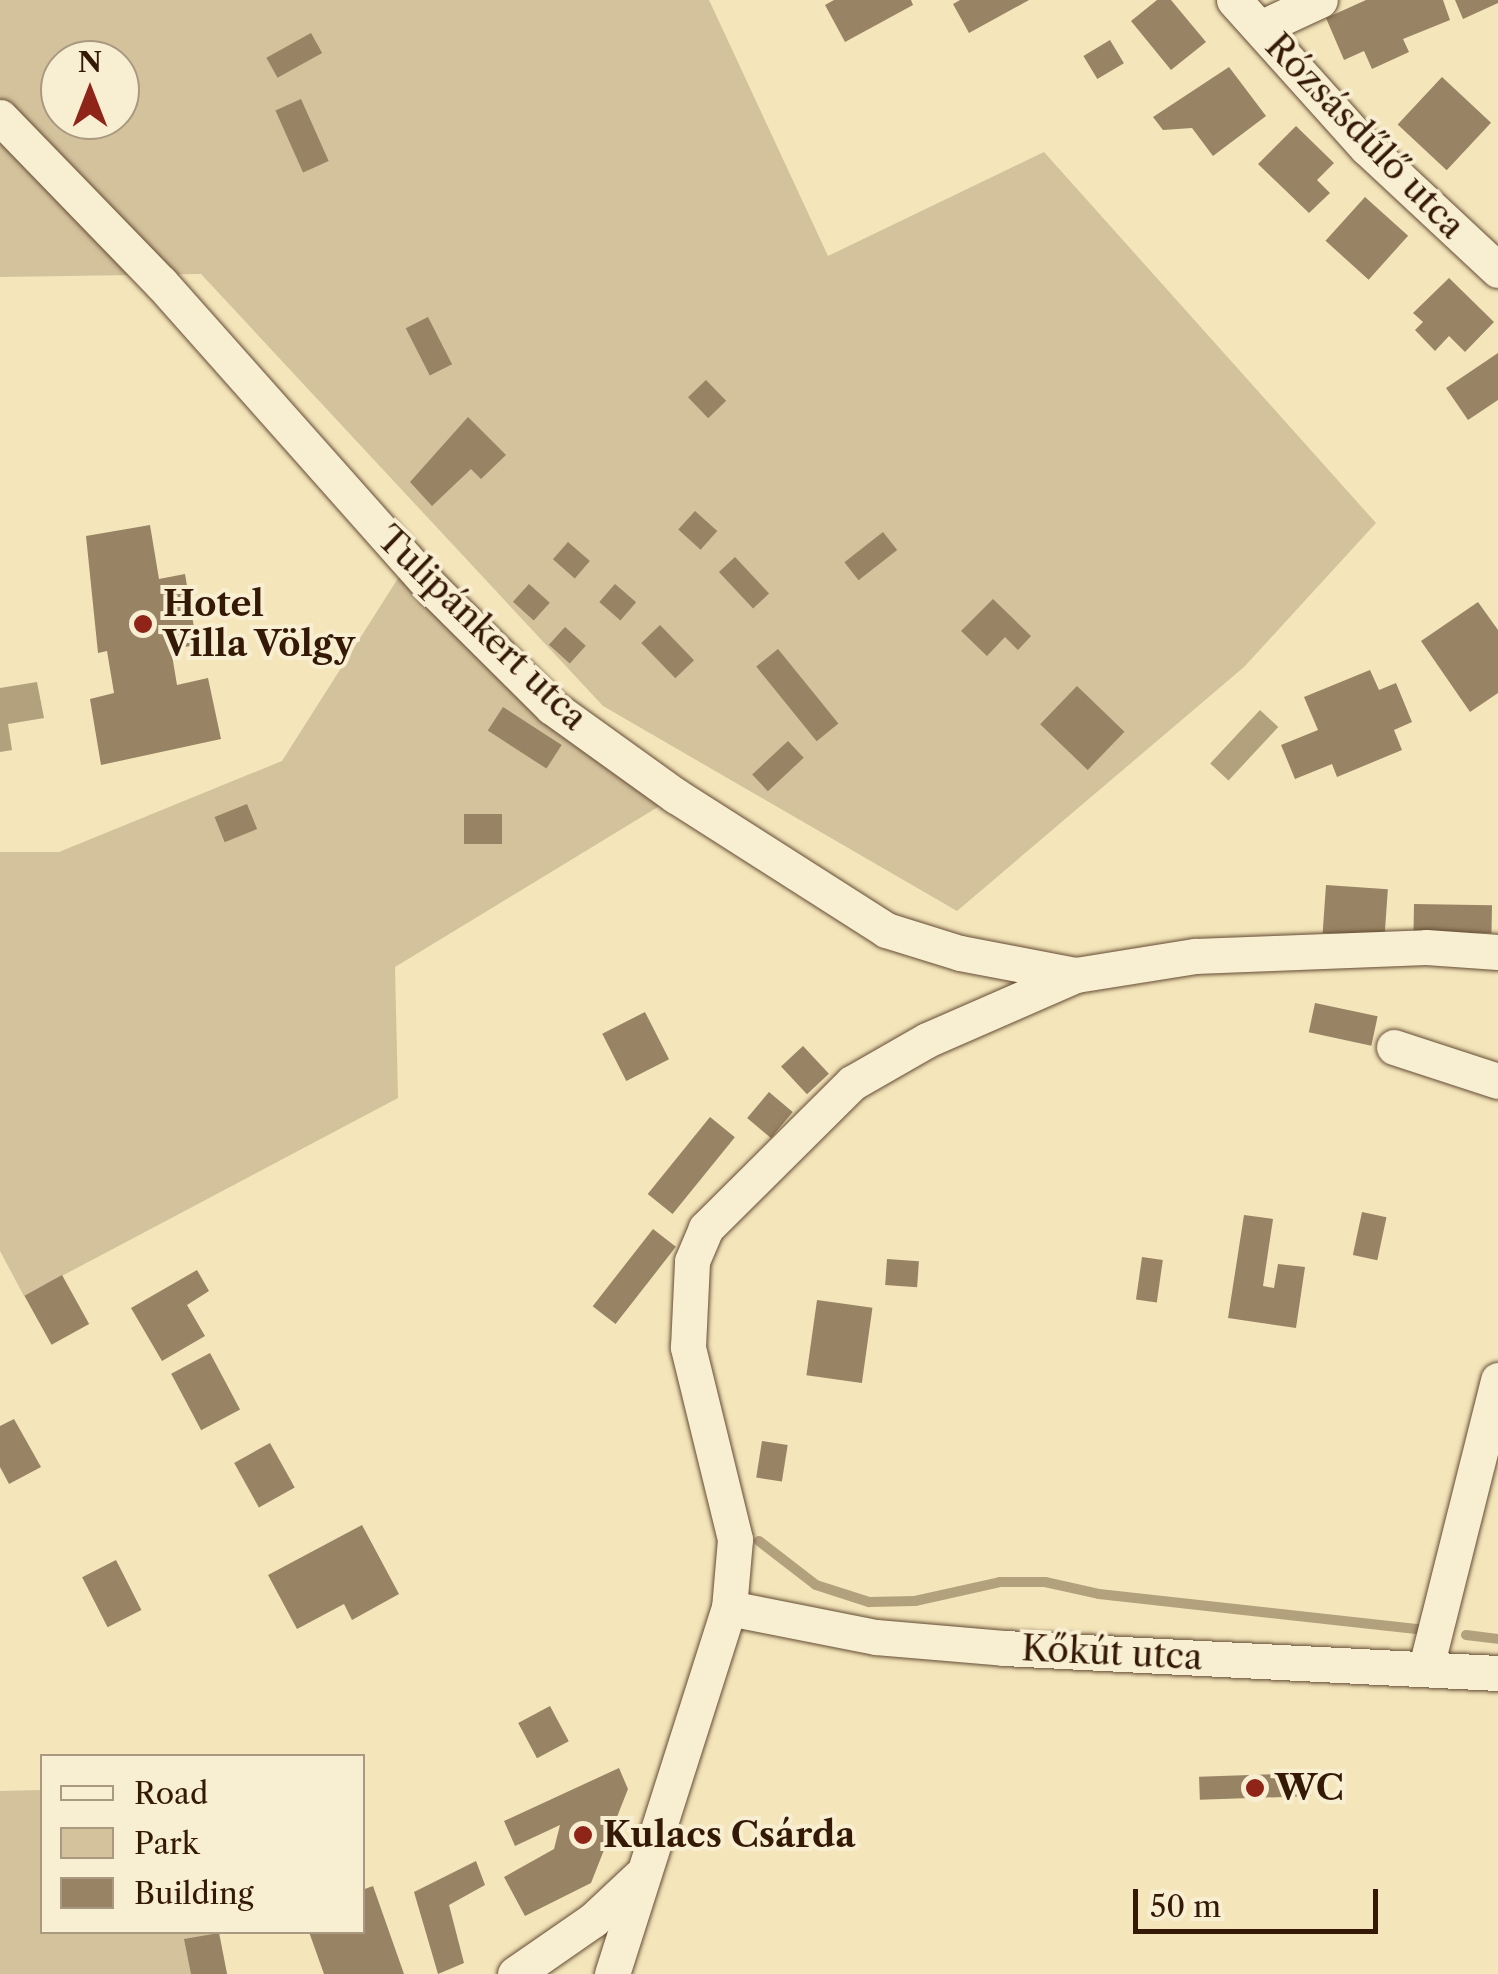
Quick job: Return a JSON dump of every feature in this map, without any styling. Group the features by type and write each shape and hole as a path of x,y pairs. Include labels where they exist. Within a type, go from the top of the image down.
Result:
{"street":[{"name":"Rózsásdűlő utca","path":"1234,0 1367,148 1498,270"},
{"path":"1260,28 1320,0"},
{"name":"Tulipánkert utca","path":"0,117 161,284 434,590 552,707 676,796 886,930 960,954 1076,975"},
{"path":"612,1974 729,1608 735,1539 688,1347 692,1261 706,1228 852,1084 927,1040 1076,975 1195,956 1426,948 1498,952"},
{"path":"1394,1047 1498,1082"},
{"path":"1426,1667 1498,1380"},
{"name":"Kőkút utca","path":"729,1608 876,1637 1004,1648 1498,1673"},
{"path":"515,1974 593,1920 644,1872"}],"green space":[{"path":"0,0 709,0 828,256 1044,152 1376,523 1244,667 957,911 603,706 201,274 0,277"},
{"path":"409,561 676,796 395,967 398,1098 24,1296 0,1251 0,852 59,852 282,761"},
{"path":"40,1790 40,1934 219,1934 227,1974 0,1974 0,1791"}],"shaded area":[{"path":"37,682 44,718 8,724 12,750 0,752 0,688"},
{"path":"1260,710 1278,727 1228,780 1210,763"}],"building":[{"path":"834,0 911,0 913,5 845,42 825,5"},
{"path":"960,0 1029,0 969,33 953,4"},
{"path":"1157,0 1171,0 1206,42 1171,70 1131,21"},
{"path":"1366,0 1443,0 1450,20 1403,39 1409,52 1372,69 1364,51 1344,60 1326,18"},
{"path":"1455,0 1498,0 1498,3 1463,19"},
{"path":"311,33 322,53 278,78 266,58"},
{"path":"1110,40 1124,63 1097,79 1083,56"},
{"path":"1229,67 1266,116 1213,156 1192,128 1163,130 1153,117"},
{"path":"1442,77 1491,123 1447,170 1398,125"},
{"path":"301,99 329,161 303,173 275,110"},
{"path":"1296,126 1334,163 1317,180 1330,193 1309,213 1258,164"},
{"path":"1365,197 1408,236 1369,280 1326,241"},
{"path":"1449,278 1494,322 1465,352 1449,336 1435,351 1415,330 1423,322 1413,313"},
{"path":"428,317 452,364 430,376 406,328"},
{"path":"1498,353 1498,400 1468,420 1446,388"},
{"path":"706,380 726,401 708,418 688,397"},
{"path":"468,417 506,455 481,479 471,469 432,506 410,482"},
{"path":"695,511 717,531 701,550 678,530"},
{"name":"Hotel Villa Völgy","path":"150,525 159,579 185,574 197,645 171,649 177,685 208,678 221,739 101,765 90,699 114,693 107,651 98,653 86,536"},
{"path":"883,532 897,550 859,580 844,562"},
{"path":"568,542 590,561 575,578 553,559"},
{"path":"735,557 769,594 753,609 719,572"},
{"path":"529,584 550,603 534,621 513,602"},
{"path":"615,584 636,602 620,620 599,602"},
{"path":"993,599 1031,636 1018,650 1005,637 987,656 961,631"},
{"path":"1478,602 1498,630 1498,693 1470,712 1421,641"},
{"path":"660,625 694,660 675,678 641,643"},
{"path":"565,627 586,646 570,664 549,645"},
{"path":"778,649 838,724 817,741 756,667"},
{"path":"1370,670 1379,690 1396,683 1412,722 1394,730 1402,750 1337,777 1332,764 1295,779 1281,745 1318,730 1304,697"},
{"path":"1077,686 1124,732 1088,770 1040,724"},
{"path":"503,707 562,745 546,769 488,730"},
{"path":"788,741 804,758 768,791 752,774"},
{"path":"247,804 257,829 225,842 215,817"},
{"path":"464,814 502,814 502,844 464,844"},
{"path":"1326,885 1388,889 1385,937 1323,933"},
{"path":"1414,904 1492,905 1491,933 1414,932"},
{"path":"1315,1003 1378,1016 1371,1046 1309,1032"},
{"path":"645,1012 669,1059 626,1081 602,1034"},
{"path":"803,1046 829,1074 807,1094 781,1066"},
{"path":"769,1092 793,1112 771,1138 747,1118"},
{"path":"710,1117 735,1137 673,1214 648,1194"},
{"path":"1362,1212 1386,1217 1377,1260 1353,1255"},
{"path":"1244,1215 1273,1219 1263,1286 1274,1288 1278,1264 1305,1267 1296,1328 1228,1318"},
{"path":"653,1229 676,1247 616,1324 593,1306"},
{"path":"1142,1257 1163,1260 1157,1303 1136,1300"},
{"path":"887,1259 919,1261 917,1287 885,1285"},
{"path":"197,1270 209,1291 187,1305 205,1336 162,1361 131,1308"},
{"path":"62,1275 89,1324 52,1345 24,1296"},
{"path":"817,1300 872,1308 862,1383 806,1375"},
{"path":"210,1353 240,1410 201,1430 171,1374"},
{"path":"14,1419 41,1467 9,1484 0,1467 0,1426"},
{"path":"762,1441 788,1445 782,1482 756,1478"},
{"path":"270,1443 295,1488 259,1507 234,1463"},
{"path":"362,1525 399,1594 352,1620 344,1604 297,1629 268,1575"},
{"path":"116,1560 141,1610 108,1627 82,1577"},
{"path":"550,1706 569,1741 537,1758 518,1723"},
{"name":"Kulacs Csárda","path":"619,1768 628,1789 591,1883 525,1916 504,1877 554,1849 560,1825 515,1846 504,1821"},
{"name":"WC","path":"1310,1773 1311,1796 1200,1800 1199,1777"},
{"path":"476,1861 485,1885 449,1905 464,1963 438,1974 414,1892"},
{"path":"373,1886 404,1974 324,1974 310,1934 365,1934 365,1889"},
{"path":"219,1934 227,1974 191,1974 184,1939"}],"waterway":[{"path":"759,1541 816,1585 869,1602 915,1601 1000,1582 1045,1582 1099,1594 1423,1630"},
{"path":"1466,1635 1498,1639"}],"place":[{"name":"Hotel Villa Völgy","path":"143,624"},
{"name":"WC","path":"1255,1788"},
{"name":"Kulacs Csárda","path":"583,1835"}]}
